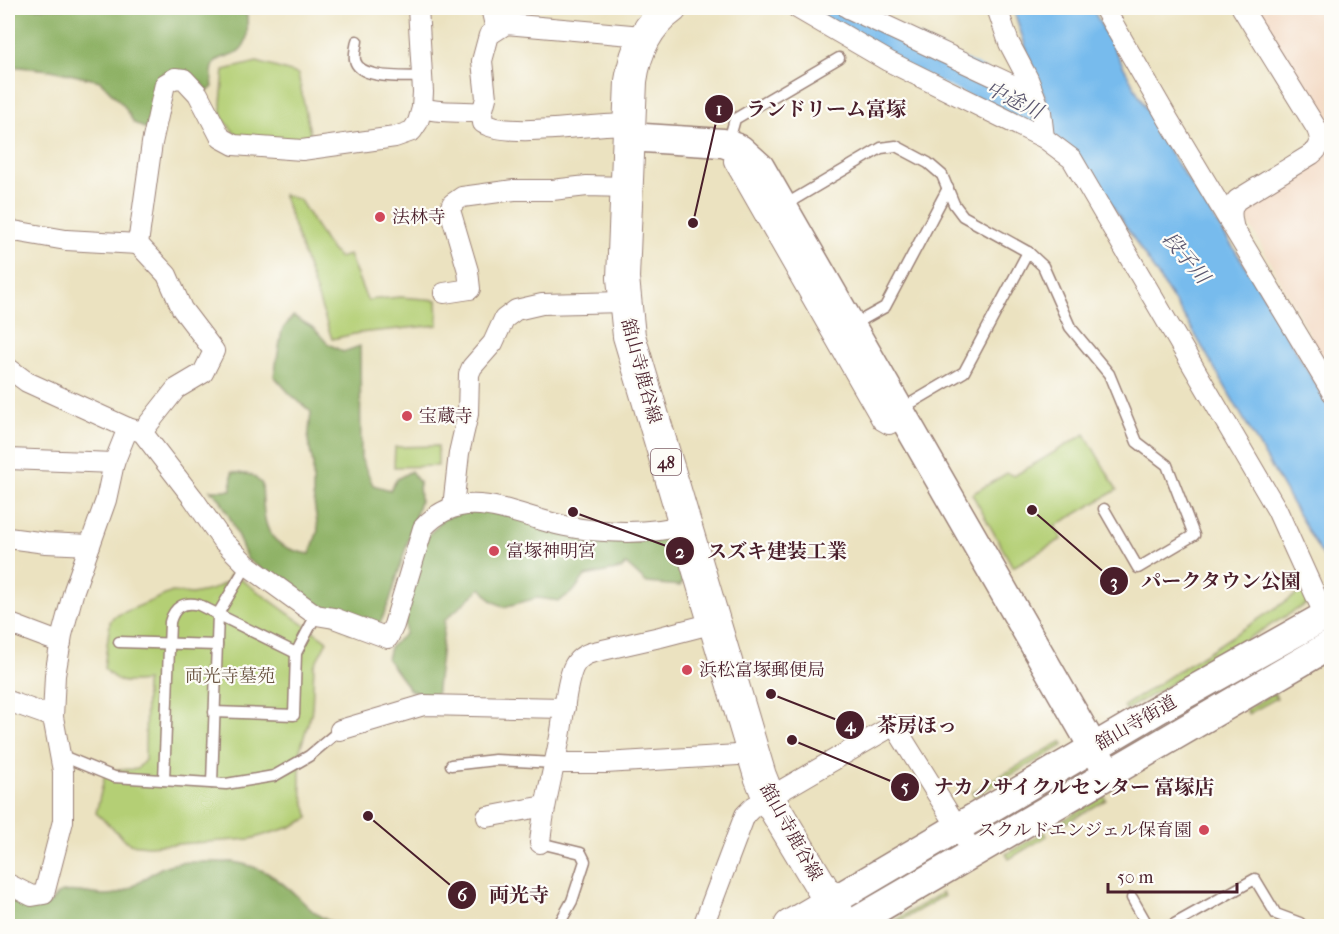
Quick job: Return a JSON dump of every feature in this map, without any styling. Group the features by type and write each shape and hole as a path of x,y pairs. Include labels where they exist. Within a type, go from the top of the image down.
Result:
{"main road":[{"name":"舘山寺鹿谷線","path":"671,8 652,27 643,41 633,68 628,130 624,302 634,355 752,750 769,798 841,918"},
{"name":"舘山寺街道","path":"790,927 841,918"}],"street":[{"path":"138,244 152,144 165,84 175,78 184,79 198,94 221,138 234,145 302,150 395,137 412,131 418,122 422,108 418,8"},
{"path":"491,8 494,21 506,24 630,34 643,41"},
{"path":"796,8 888,61 1044,138 1064,151 1076,163 1277,510 1320,605 1330,613"},
{"path":"848,8 1037,104"},
{"path":"997,8 1009,44 1028,79 1037,104 1044,138"},
{"path":"1104,8 1332,392"},
{"path":"1233,225 1231,214 1236,200 1318,150 1321,138 1242,8"},
{"path":"506,24 489,35 482,61 486,98 482,113 483,123 487,126 506,129 628,130 734,147 760,167 1108,773"},
{"path":"422,108 434,112 464,110 482,113"},
{"path":"734,147 734,161 882,420 890,424 901,413"},
{"path":"444,293 470,289 468,272 450,216 452,204 456,200 462,197 510,190 545,190 587,186 626,187"},
{"path":"8,230 66,240 138,244 167,275 182,309 214,351 203,373 176,389 135,430 114,463 106,500 74,590 55,675 53,717 63,771 63,820 44,894 32,896 8,884"},
{"path":"453,507 459,453 468,414 470,374 472,367 494,343 504,319 516,310 542,304 624,302"},
{"path":"8,368 27,382 135,430 193,498 222,540 247,566 316,615 334,618 388,638 423,528 433,516 453,507 492,506 561,526 590,530 644,530 684,525"},
{"path":"8,459 114,463"},
{"path":"8,538 90,545"},
{"name":"舘山寺街道","path":"841,918 958,827 1330,613"},
{"path":"8,623 61,643"},
{"path":"540,843 544,806 574,667 586,654 714,623"},
{"name":"舘山寺街道","path":"841,918 974,852 1332,644"},
{"path":"8,701 53,717"},
{"path":"340,730 423,705 565,708"},
{"path":"703,927 745,815 753,807 894,725 974,852"},
{"path":"555,763 605,763 736,755 752,750"},
{"path":"487,817 544,806"}],"lane":[{"path":"357,40 355,61 361,70 373,74 422,77"},
{"path":"734,147 735,119 839,58"},
{"path":"782,206 881,148 888,146 903,149 928,163 942,175 954,204 963,216 1036,258 1048,274 1070,327 1109,374 1137,442 1167,465 1194,535 1138,568 1104,509"},
{"path":"851,326 885,307 948,188"},
{"path":"901,413 964,372 1028,252"},
{"path":"212,783 218,614 247,566"},
{"path":"164,780 170,622 177,608 191,603 296,653"},
{"path":"214,712 294,715 296,653 316,615"},
{"path":"119,642 217,645"},
{"path":"60,754 114,777 235,783 274,776 309,756 340,730"},
{"path":"451,765 495,760 555,763"},
{"path":"540,843 581,853 585,861 572,902 558,927"},
{"path":"1171,927 1255,879 1276,914 1300,923 1302,927"},
{"path":"1132,898 1148,927"}],"shaded area":[{"path":"1251,8 1331,8 1331,147"},
{"path":"1331,148 1331,375 1245,215 1250,197"}],"green space":[{"path":"8,8 226,8 228,13 237,12 247,15 247,37 240,50 217,61 212,74 213,87 208,91 203,84 194,80 171,89 146,129 134,123 124,106 100,81 51,70 8,66"},
{"path":"257,62 298,74 312,143 237,136 223,119 221,104 224,70"},
{"path":"283,194 300,200 326,243 339,258 349,255 367,300 400,297 437,300 438,325 359,333 332,339"},
{"path":"293,316 314,328 327,343 343,352 360,346 361,458 373,485 390,490 397,479 411,471 419,482 420,501 390,600 381,621 370,635 349,632 247,559 220,499 210,490 231,490 232,472 252,475 262,484 264,511 269,531 283,546 310,554 318,530 313,495 313,464 308,441 311,412 274,376 282,330"},
{"path":"1085,434 1117,490 1055,526 1062,539 1013,567 972,494 1007,473 1014,476"},
{"path":"438,446 438,466 394,467 395,447"},
{"path":"472,510 683,538 687,575 680,586 647,583 626,564 621,569 585,576 574,591 559,601 537,598 504,607 492,601 481,588 445,620 436,697 410,690 387,659 390,647 405,634 405,611 424,540 443,519"},
{"name":"両光寺墓苑","path":"232,573 327,641 314,666 312,710 300,750 300,785 309,818 291,827 251,839 148,846 130,844 96,813 106,770 137,769 145,760 146,681 122,682 104,668 110,622 113,617 172,592 192,594 211,590 226,583"},
{"path":"1305,589 1310,602 1126,710 1124,706"},
{"path":"1274,693 1277,698 1248,714 1246,710"},
{"path":"1062,741 1064,745 974,796 972,792"},
{"path":"1104,796 1106,800 1064,824 1062,821"},
{"path":"1045,832 1047,836 1009,859 1006,854"},
{"path":"188,862 232,862 252,866 269,874 284,884 313,911 329,921 345,924 380,923 397,926 8,926 8,894 40,907 50,903 57,895 64,892 105,895 119,893 131,888 157,870 171,865"},
{"path":"942,893 944,896 891,926 885,926"}],"water":[{"name":"段子川","path":"1013,8 1092,8 1169,151 1252,276 1331,410 1331,571 1189,324 1086,165 1038,85"}],"waterway":[{"name":"中途川","path":"825,8 1068,127 1091,153"}],"place":[{"name":"法林寺","path":"380,217"},
{"name":"ランドリーム富塚","path":"693,223"},
{"name":"宝蔵寺","path":"407,416"},
{"name":"パークタウン公園","path":"1032,510"},
{"name":"スズキ建装工業","path":"573,512"},
{"name":"富塚神明宮","path":"494,551"},
{"name":"浜松富塚郵便局","path":"687,670"},
{"name":"茶房ほっ","path":"771,694"},
{"name":"ナカノサイクルセンター 富塚店","path":"792,740"},
{"name":"両光寺","path":"368,816"},
{"name":"スクルドエンジェル保育園","path":"1204,830"}]}
